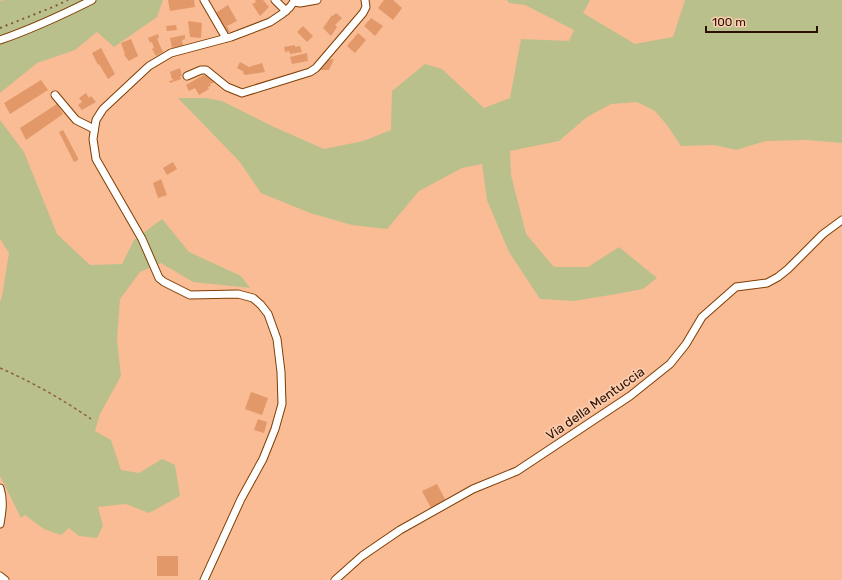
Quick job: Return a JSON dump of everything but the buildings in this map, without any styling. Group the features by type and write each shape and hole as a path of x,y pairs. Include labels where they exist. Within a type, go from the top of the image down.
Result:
{"street":[{"path":"0,40 52,20 92,0"},
{"path":"204,0 226,38"},
{"path":"275,0 286,11"},
{"path":"204,580 241,499 263,459 275,429 282,404 281,372 277,339 268,314 253,298 238,294 190,295 159,278 142,239 96,159 93,139 94,129 96,120 103,109 148,66 171,53 226,38 270,22 286,11 294,1 300,3 315,0"},
{"path":"187,76 201,70 206,70 227,87 242,93 310,72 316,68 363,13 366,7 365,0"},
{"path":"55,95 76,120 94,129"},
{"name":"Via della Mentuccia","path":"335,580 362,556 400,530 473,489 517,471 630,396 670,364 686,344 702,317 736,287 767,283 778,277 823,234 842,220"},
{"path":"0,488 2,494 2,512 0,524"},
{"path":"0,576 5,580"}],"path":[{"path":"0,368 20,377 91,418"}],"green space":[{"path":"163,0 157,17 114,47 97,32 75,50 37,63 0,93 0,1"},
{"path":"507,0 590,0 583,13 635,44 673,37 685,0 842,0 842,143 806,140 766,141 736,150 714,145 681,146 667,125 655,111 637,102 611,104 587,117 559,141 510,151 511,175 526,234 554,267 588,267 619,247 657,278 643,289 616,294 574,301 540,299 509,252 487,200 482,164 462,168 419,191 387,229 352,225 310,213 261,193 239,161 178,98 206,98 222,101 272,126 324,149 363,141 391,130 392,91 425,64 442,69 484,108 510,98 521,39 569,41 574,30 525,5 509,3"},
{"path":"0,120 24,152 57,234 90,265 122,264 134,240 162,219 189,252 241,276 250,288 193,282 161,263 140,272 120,299 117,340 121,376 100,414 95,431 111,440 121,470 139,473 162,459 175,465 180,496 149,513 126,504 98,507 103,526 97,538 79,536 69,528 61,535 44,529 25,515 21,518 0,476 0,302 9,253 0,239"}],"railway":[{"path":"0,28 68,0"}]}
